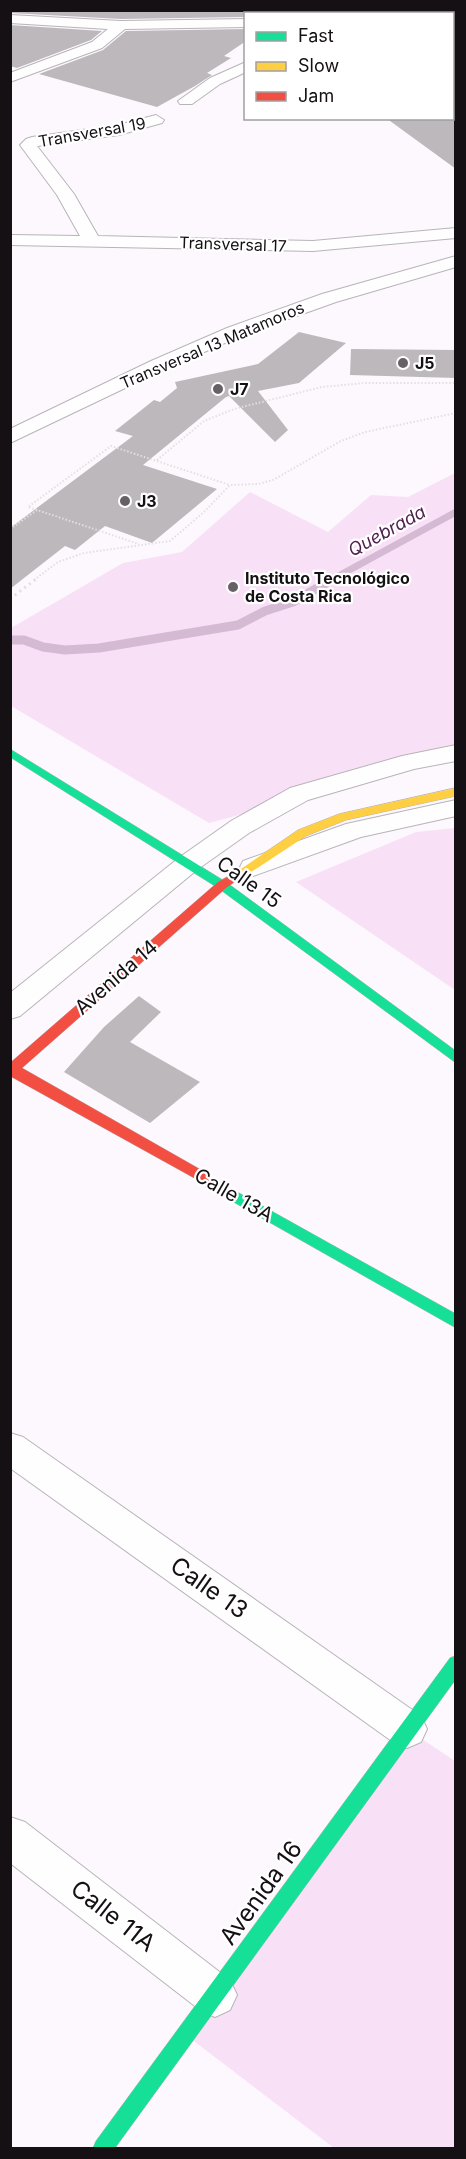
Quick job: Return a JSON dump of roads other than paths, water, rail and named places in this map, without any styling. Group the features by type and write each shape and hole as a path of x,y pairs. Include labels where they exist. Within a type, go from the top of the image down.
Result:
{"street":[{"path":"10,19 121,25 241,19 244,39"},
{"path":"14,77 97,45 121,25"},
{"path":"186,101 215,81 244,67"},
{"name":"Transversal 19","path":"91,240 65,194 28,145 32,142 119,130 156,120"},
{"name":"Transversal 17","path":"10,240 313,246 456,233"},
{"name":"Transversal 13 Matamoros","path":"10,437 229,335 310,304 456,261"},
{"name":"Calle 15","path":"10,752 222,885 456,1058"},
{"name":"Avenida 14","path":"14,1002 189,863 240,827 299,794 411,762 456,753"},
{"name":"Avenida 14","path":"11,1070 222,885 302,833 343,817 456,792"},
{"path":"250,868 355,830 456,808"},
{"name":"Calle 13A","path":"11,1070 456,1322"},
{"name":"Calle 13","path":"10,1448 407,1729"},
{"name":"Avenida 16","path":"103,2148 456,1664"},
{"name":"Calle 11A","path":"10,1837 215,1995"}],"waterway":[{"name":"Quebrada","path":"331,580 456,512"},
{"path":"10,640 24,640 43,647 65,650 99,648 238,625 265,611 293,602 333,579"}],"place":[{"name":"J5","path":"403,363"},
{"name":"J7","path":"218,389"},
{"name":"J3","path":"125,501"},
{"name":"Instituto Tecnológico de Costa Rica","path":"233,587"}]}
